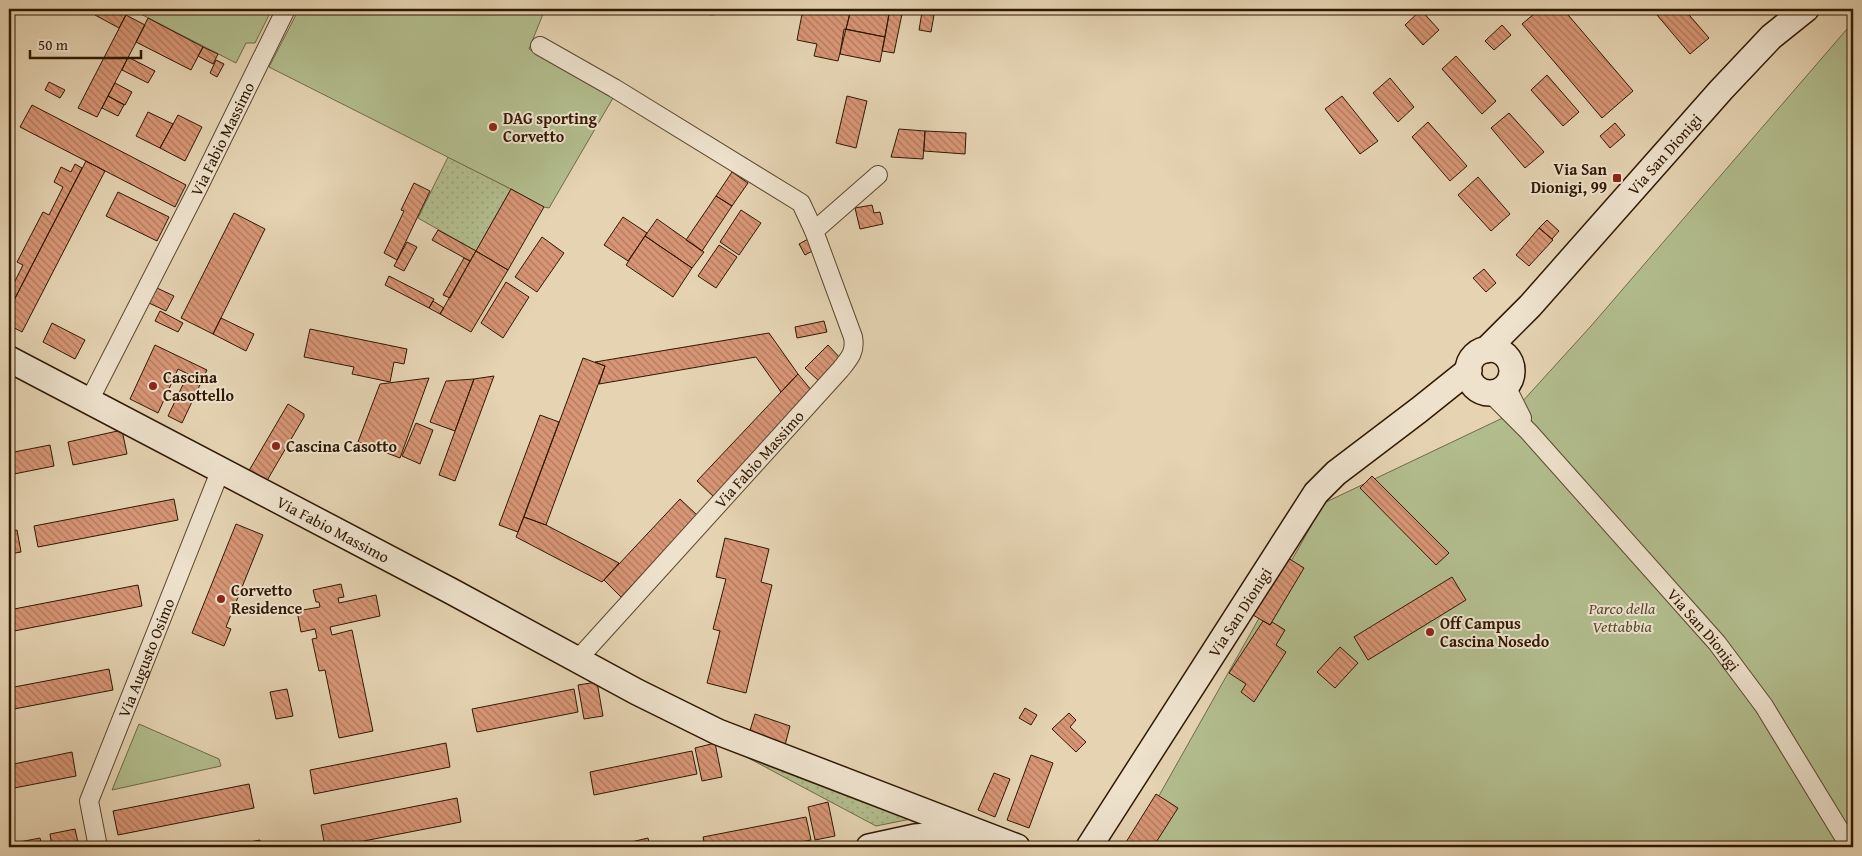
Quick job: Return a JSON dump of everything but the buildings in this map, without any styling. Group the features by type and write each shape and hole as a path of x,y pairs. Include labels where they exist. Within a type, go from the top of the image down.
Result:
{"street":[{"name":"Via Fabio Massimo","path":"89,401 198,188 286,9"},
{"name":"Via San Dionigi","path":"1497,354 1530,306 1721,90 1771,37 1806,9"},
{"name":"Via Fabio Massimo","path":"540,46 614,88 802,203 855,346 852,356 578,659"},
{"path":"814,232 878,176"},
{"name":"Via San Dionigi","path":"1089,846 1316,493 1336,473 1419,410 1485,384 1510,380 1512,372 1497,354"},
{"name":"Via San Dionigi","path":"1497,354 1474,356 1470,365 1717,643 1764,706 1850,847"},
{"name":"Via Fabio Massimo","path":"9,359 578,659 637,692 718,732 1017,847"},
{"name":"Via Augusto Osimo","path":"98,847 89,801 221,470"},
{"path":"869,847 915,837 933,842 959,832 978,832"}],"green space":[{"path":"131,9 272,9 255,43 246,43 236,63"},
{"name":"DAG sporting Corvetto","path":"299,9 545,9 529,49 613,98 549,208 544,207 269,67"},
{"path":"666,9 741,9 740,11 712,15"},
{"name":"Parco della Vettabbia","path":"1853,22 1853,847 1130,847 1324,503 1511,414 1591,326"},
{"path":"448,157 511,189 476,251 418,218"},
{"path":"139,724 219,759 221,766 112,790"},
{"path":"737,752 911,819 876,826"}],"place":[{"name":"DAG sporting Corvetto","path":"493,127"},
{"name":"Via San Dionigi, 99","path":"1617,178"},
{"name":"Cascina Casottello","path":"153,386"},
{"name":"Cascina Casotto","path":"276,446"},
{"name":"Corvetto Residence","path":"221,599"},
{"name":"Off Campus Cascina Nosedo","path":"1430,632"}]}
